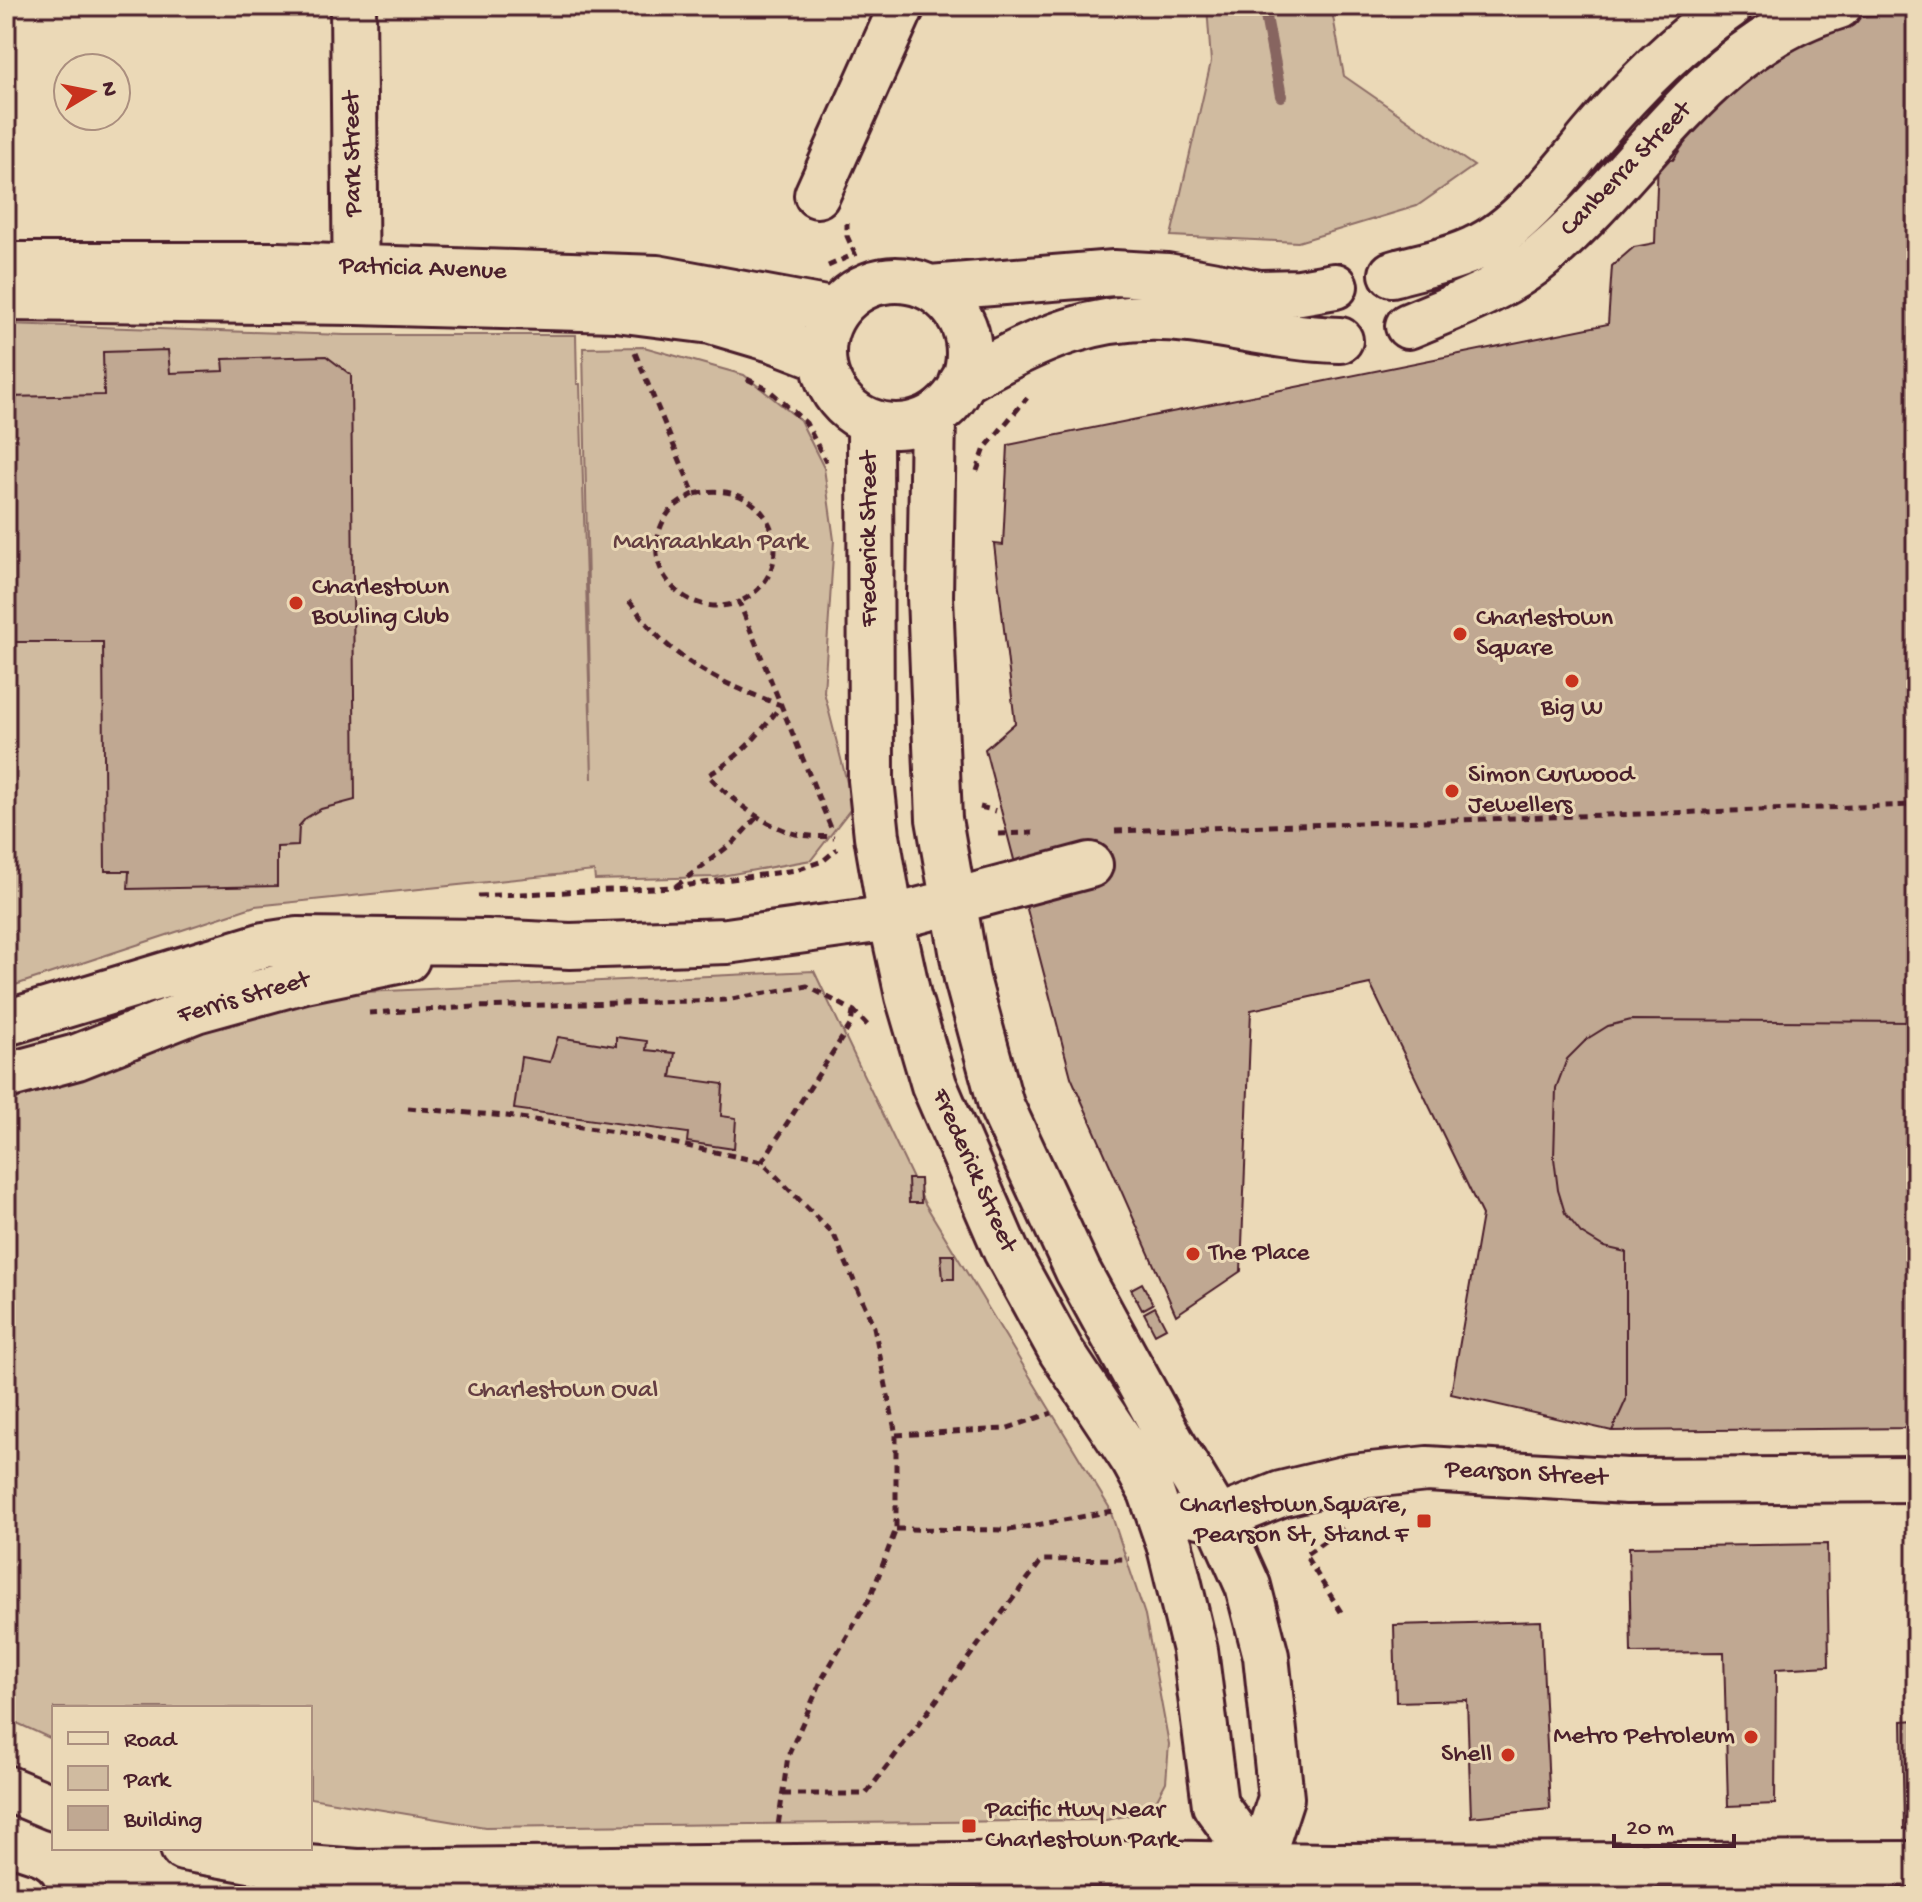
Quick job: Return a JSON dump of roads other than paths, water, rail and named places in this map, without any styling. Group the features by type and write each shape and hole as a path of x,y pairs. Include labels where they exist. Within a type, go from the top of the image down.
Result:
{"main road":[{"name":"Park Street","path":"353,6 356,285"},
{"path":"817,195 902,6"},
{"name":"Canberra Street","path":"1392,274 1476,249 1511,224 1552,186 1642,82 1697,29 1730,6"},
{"name":"Canberra Street","path":"1408,326 1493,290 1542,257 1619,182 1658,137 1740,55 1781,29 1817,12 1839,6"},
{"name":"Patricia Avenue","path":"6,265 356,285 664,313 711,321 822,358"},
{"path":"1367,267 1392,274 1409,294 1411,310 1408,326 1400,340 1370,352 1354,349 1340,340 1331,327 1327,311 1335,286 1343,277 1367,267"},
{"path":"930,288 951,305 965,329 969,363 958,395 933,418 903,425 870,423 841,403 824,370 822,358 826,334 836,311 853,294 876,283 903,281 930,288 1114,273 1167,276 1260,293 1300,292 1335,286"},
{"name":"Patricia Avenue","path":"6,298 657,278 836,311"},
{"path":"962,382 1029,345 1079,327 1121,318 1188,320 1306,339 1340,340"},
{"name":"Frederick Street","path":"933,418 931,626 939,819 967,979 1001,1105 1078,1271 1171,1441 1218,1519 1248,1586 1266,1656 1281,1798 1262,1881"},
{"name":"Frederick Street","path":"870,423 871,780 891,918 908,996 934,1085 1006,1251 1061,1351 1134,1461 1134,1501 1170,1547 1195,1650 1215,1805 1262,1881"},
{"name":"Ferris Street","path":"6,1023 286,942 487,942 570,946 687,943 727,941 891,918 952,902 1100,848"},
{"name":"Ferris Street","path":"6,1076 77,1057 196,1010 305,980 487,942"},
{"name":"Pearson Street","path":"1218,1519 1281,1494 1352,1477 1427,1469 1627,1481 1916,1479"},
{"path":"1134,1501 1218,1519"},
{"path":"6,1788 52,1807"},
{"path":"194,1850 283,1866 357,1872 1135,1863 1262,1881 1916,1864"},
{"path":"6,1890 24,1896"}],"waterway":[{"path":"1264,6 1281,96"}],"place":[{"name":"Charlestown Bowling Club","path":"296,603"},
{"name":"Charlestown Square","path":"1460,634"},
{"name":"Big W","path":"1572,681"},
{"name":"Simon Curwood Jewellers","path":"1452,791"},
{"name":"The Place","path":"1193,1254"},
{"name":"Charlestown Square, Pearson St, Stand F","path":"1424,1521"},
{"name":"Metro Petroleum","path":"1751,1737"},
{"name":"Shell","path":"1508,1755"},
{"name":"Pacific Hwy Near Charlestown Park","path":"969,1826"}],"park label":[{"name":"Mahraahkah Park","path":"710,543"},
{"name":"Charlestown Oval","path":"563,1391"}]}
